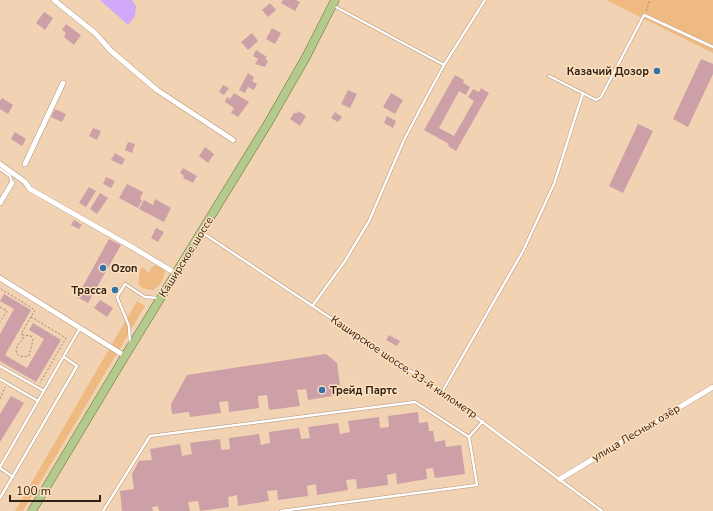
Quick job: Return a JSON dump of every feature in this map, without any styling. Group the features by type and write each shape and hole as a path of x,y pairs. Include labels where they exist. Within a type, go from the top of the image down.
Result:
{"main road":[{"name":"Каширское шоссе","path":"32,511 124,356 267,125 306,57 333,2"}],"street":[{"path":"54,0 95,33 111,51 157,90 233,140"},
{"path":"25,164 63,83"},
{"path":"0,164 25,182 30,189 175,273"},
{"path":"0,203 12,183"},
{"path":"0,278 124,356"},
{"name":"улица Лесных озёр","path":"560,479 713,387"}],"lane":[{"path":"313,305 345,261 369,221 404,140 444,66 485,0"},
{"path":"333,2 444,66"},
{"path":"549,76 596,100 601,97 644,15 713,47"},
{"path":"442,392 523,251 554,184 583,93"},
{"path":"0,169 10,176 12,183"},
{"name":"Каширское шоссе, 33-й километр","path":"201,232 442,392 602,511"},
{"path":"130,348 129,326 117,296 125,284 145,297 160,298"},
{"path":"13,477 0,467 80,328"},
{"path":"0,498 77,366 64,357"},
{"path":"0,366 44,391"},
{"path":"0,379 38,401"},
{"path":"103,511 150,436 415,402 469,437 477,485 280,511"},
{"path":"469,437 483,421"}],"path":[{"path":"644,15 650,0"},
{"path":"1,290 35,310 21,334 23,335 23,340 16,347 16,352 20,356 25,357 29,356 33,340 31,336 23,335"},
{"path":"0,307 6,311 0,322"},
{"path":"31,317 66,338 37,387"}],"shaded area":[{"path":"100,0 132,0 136,6 135,16 128,25"},
{"path":"606,0 713,0 713,53"},
{"path":"157,264 164,268 164,275 161,283 153,290 141,287 139,285 140,269 143,267 146,271 150,272 151,268"},
{"path":"137,301 145,306 23,511 15,511"}],"building":[{"path":"283,0 296,0 300,2 295,11 281,3"},
{"path":"270,3 276,10 268,17 262,10"},
{"path":"44,12 53,18 45,30 36,23"},
{"path":"66,24 81,35 74,45 64,37 66,33 62,30"},
{"path":"272,28 281,33 275,44 266,39"},
{"path":"252,33 258,41 248,50 241,42"},
{"path":"256,50 267,57 265,59 268,61 265,67 255,64 258,59 253,56"},
{"path":"701,59 713,64 713,74 688,127 673,119"},
{"path":"248,73 254,77 252,81 257,84 254,90 248,87 245,93 239,90"},
{"path":"455,75 464,80 463,83 470,87 466,95 459,91 439,128 454,136 474,101 468,97 473,89 479,92 481,88 489,93 456,151 448,146 449,144 424,130"},
{"path":"223,85 229,88 224,95 219,92"},
{"path":"348,90 357,94 350,108 341,104"},
{"path":"234,93 249,102 238,117 231,113 234,108 225,102 227,97 230,99"},
{"path":"391,93 403,100 395,114 383,107"},
{"path":"2,98 13,105 8,114 0,109 0,101"},
{"path":"55,109 66,114 62,122 51,117"},
{"path":"298,111 306,116 300,126 290,119 294,113 297,113"},
{"path":"335,112 342,117 338,122 331,118"},
{"path":"387,116 396,121 393,128 384,123"},
{"path":"638,124 653,131 623,193 609,186"},
{"path":"93,128 101,131 97,140 89,136"},
{"path":"15,132 26,139 22,146 11,139"},
{"path":"128,142 135,144 132,153 125,150"},
{"path":"205,147 214,154 208,163 199,156"},
{"path":"115,153 125,159 122,165 111,160"},
{"path":"183,168 197,176 193,183 183,178 184,176 180,173"},
{"path":"106,177 115,181 111,188 103,184"},
{"path":"127,184 143,192 140,199 142,200 138,208 119,198"},
{"path":"89,187 96,191 86,207 79,203"},
{"path":"100,193 108,198 97,214 90,209"},
{"path":"155,199 171,208 164,222 139,209 144,200 153,205"},
{"path":"74,220 82,225 79,229 71,225"},
{"path":"156,228 164,232 158,242 151,238"},
{"path":"109,239 121,245 88,303 77,297"},
{"path":"4,294 31,310 5,355 27,368 44,339 29,330 33,323 61,340 36,382 0,361 0,334 14,309 0,301"},
{"path":"100,300 113,308 107,317 94,308"},
{"path":"389,335 400,341 397,346 386,340"},
{"path":"326,354 337,363 340,385 337,385 338,395 308,400 306,389 297,390 300,406 269,410 267,395 258,396 259,408 229,412 228,401 219,402 221,413 190,417 189,412 172,414 171,404 187,375"},
{"path":"11,396 24,403 0,442 0,414"},
{"path":"418,412 419,423 428,422 429,431 433,431 435,442 445,440 446,447 461,445 465,474 435,478 433,468 426,469 427,479 397,484 396,473 387,475 388,485 357,489 356,479 346,480 348,490 317,495 316,484 307,486 308,496 278,500 277,490 267,491 269,501 238,506 237,495 228,497 229,507 200,511 198,501 188,502 190,511 159,511 158,506 152,507 153,511 122,511 120,491 134,489 132,474 139,461 152,460 150,449 180,444 182,456 192,454 190,443 220,439 221,450 230,449 229,438 259,434 261,445 270,443 269,432 299,428 301,439 310,438 308,427 338,423 340,434 350,432 348,421 379,417 380,428 389,427 388,416"}],"place":[{"name":"Казачий Дозор","path":"657,71"},
{"name":"Ozon","path":"103,268"},
{"name":"Трасса","path":"115,290"},
{"name":"Трейд Партс","path":"322,390"}]}
